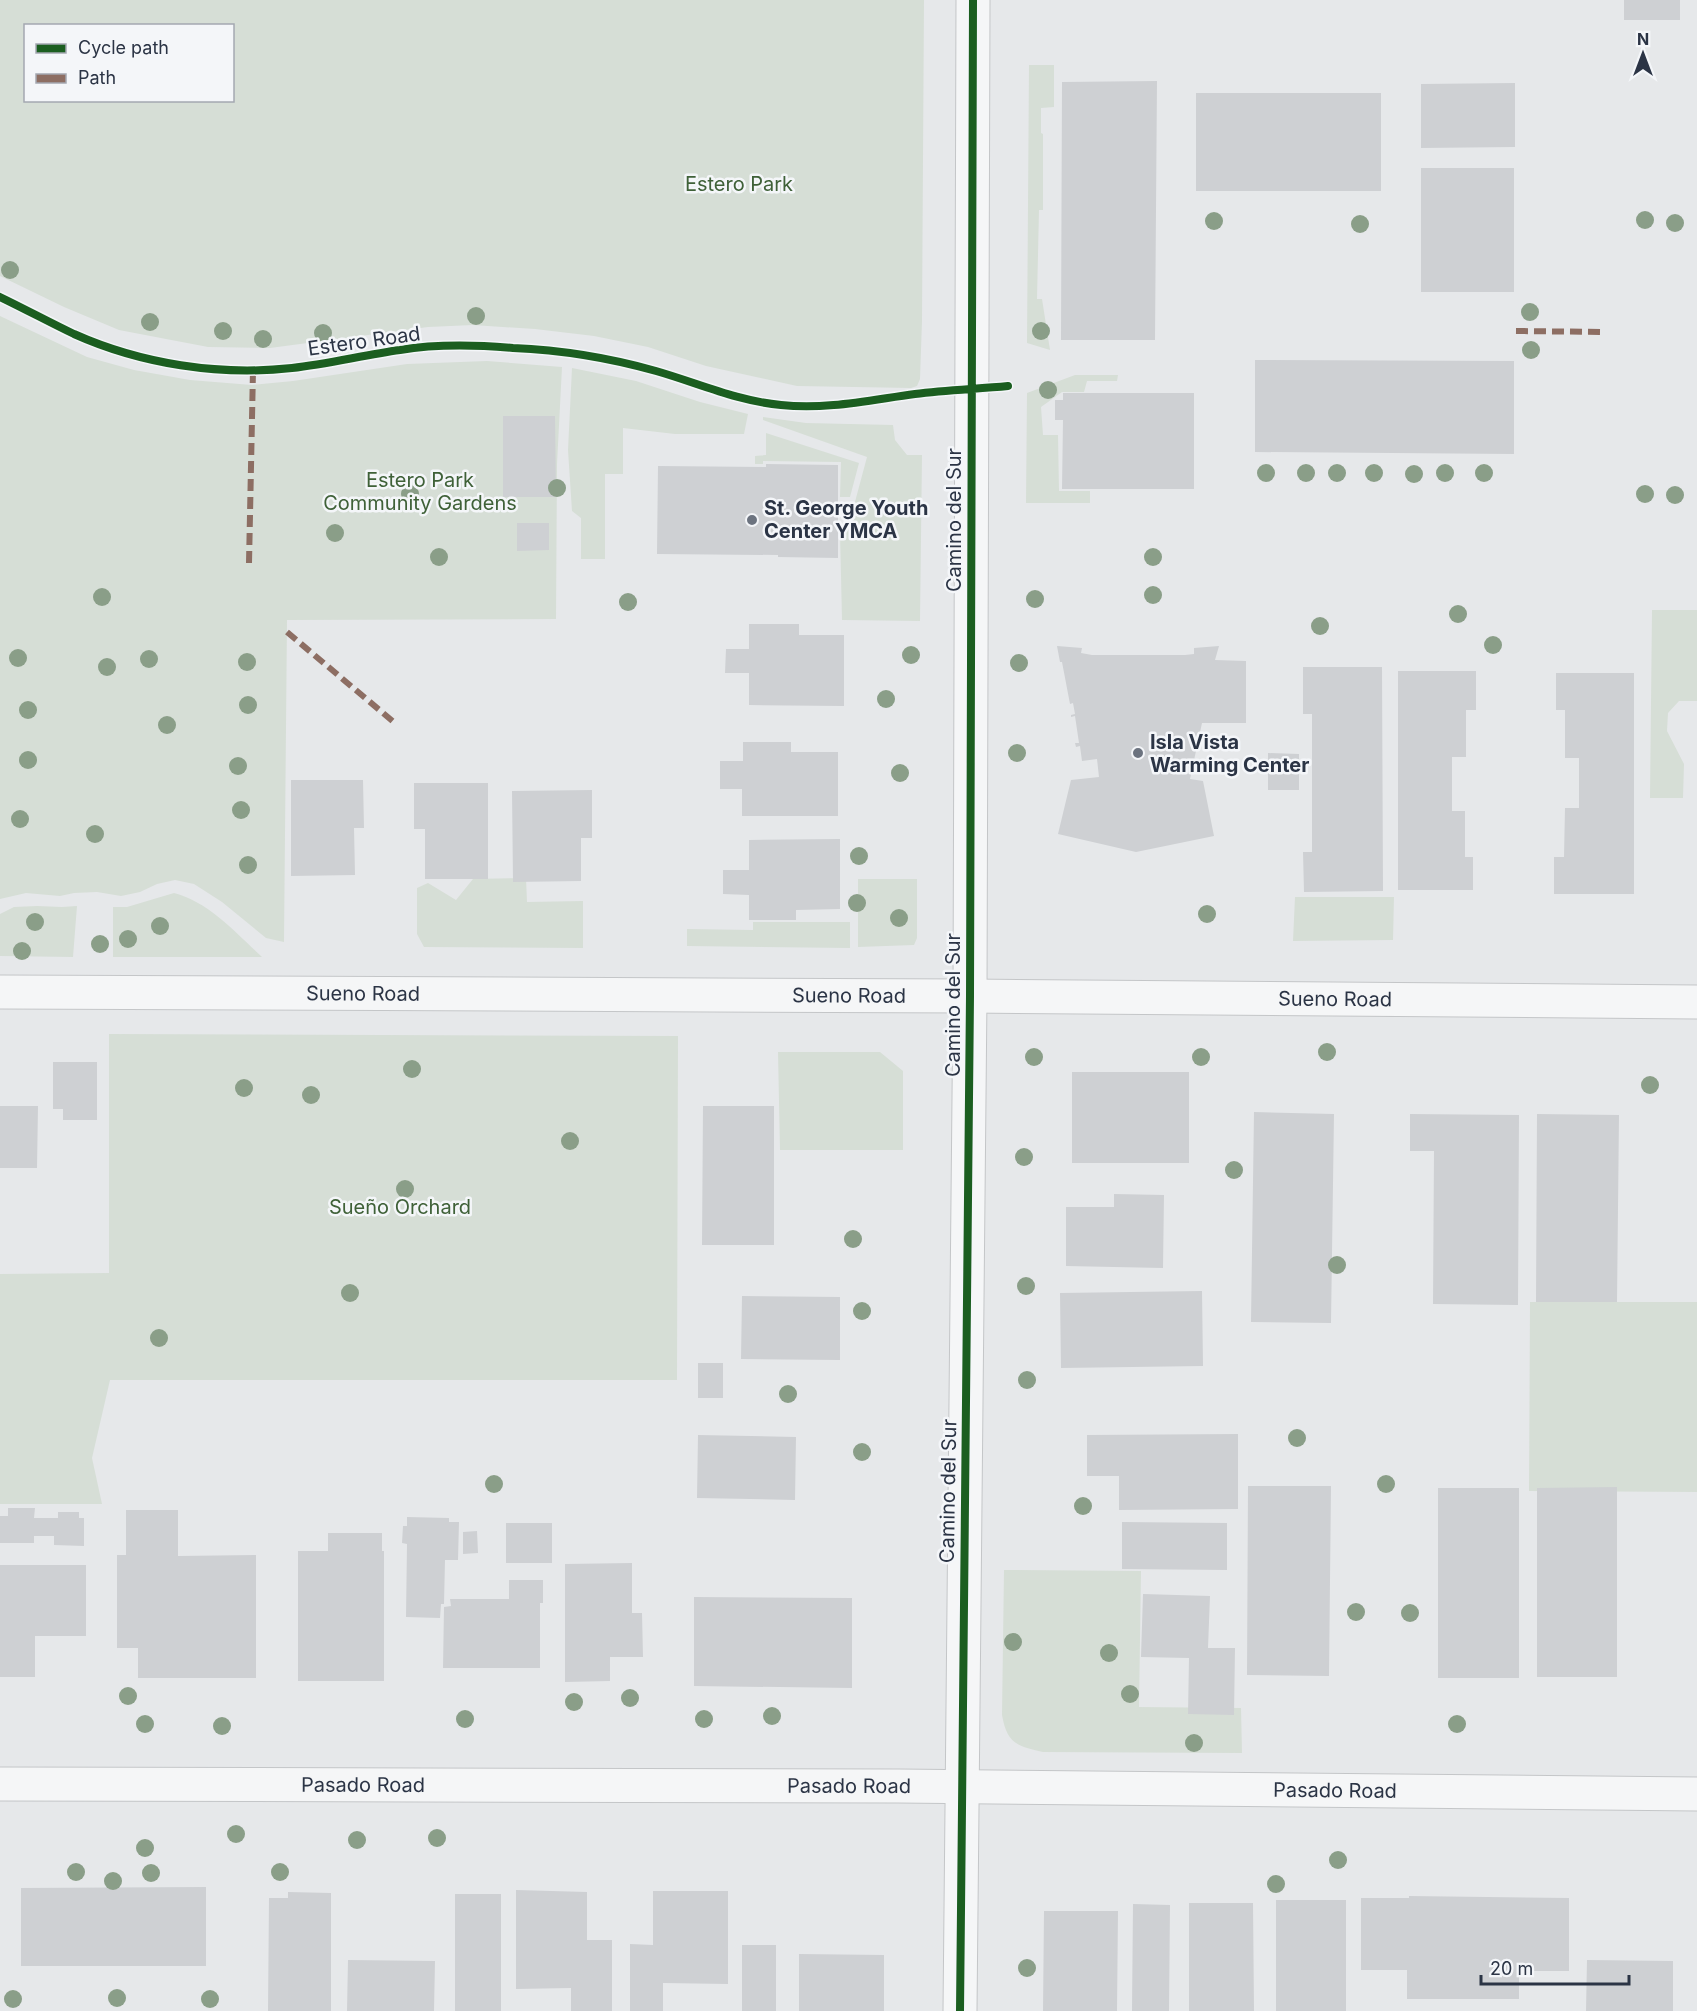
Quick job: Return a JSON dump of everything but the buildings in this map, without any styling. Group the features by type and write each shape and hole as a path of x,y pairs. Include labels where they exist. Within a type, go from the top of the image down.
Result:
{"street":[{"name":"Camino del Sur","path":"960,2011 970,996 973,0"},
{"name":"Sueno Road","path":"0,992 1697,1002"},
{"name":"Pasado Road","path":"0,1784 468,1784 1697,1794"}],"green space":[{"name":"Estero Park","path":"0,0 924,0 922,321 920,379 917,386 911,388 797,386 706,366 648,347 594,336 473,325 428,327 270,348 208,347 119,330 0,276"},
{"path":"1029,65 1054,65 1054,107 1041,108 1043,210 1039,210 1037,299 1042,299 1050,350 1027,343"},
{"name":"Estero Park Community Gardens","path":"0,316 87,357 134,370 190,380 252,385 407,364 487,361 562,367 557,464 556,619 287,620 284,942 266,938 222,902 194,884 175,880 121,896 97,892 60,896 26,893 0,899"},
{"path":"572,368 636,381 700,402 748,414 744,434 675,434 623,428 623,474 605,474 605,559 581,559 581,518 572,511 568,450"},
{"path":"1075,375 1118,375 1117,381 1087,381 1084,392 1062,392 1041,407 1043,435 1058,435 1059,491 1090,491 1090,503 1026,503 1027,393"},
{"path":"763,417 806,423 893,425 895,440 907,455 922,455 920,621 842,620 840,532 848,528 867,457 763,420"},
{"path":"766,433 859,463 850,497 840,497 841,462 763,461 763,464 755,464 755,456 766,455"},
{"path":"1652,610 1697,610 1697,701 1679,701 1668,713 1667,731 1684,764 1683,798 1650,798"},
{"path":"526,878 527,902 583,901 583,948 424,947 417,934 417,888 428,883 456,900 473,879"},
{"path":"858,879 917,879 917,938 914,945 858,947"},
{"path":"174,893 199,903 210,911 262,957 113,957 113,907 127,907"},
{"path":"1295,897 1394,897 1393,940 1293,941"},
{"path":"77,906 73,957 0,956 0,914 14,907"},
{"path":"753,922 850,922 850,948 687,946 687,929 753,930"},
{"name":"Sueño Orchard","path":"109,1034 678,1036 677,1380 110,1380 92,1458 102,1504 0,1504 0,1274 109,1273"},
{"path":"778,1052 880,1052 903,1071 903,1150 780,1150"},
{"path":"1530,1302 1697,1302 1697,1492 1529,1491"},
{"path":"1004,1570 1141,1571 1139,1707 1241,1708 1242,1753 1043,1752 1014,1742 1007,1732 1002,1715"}],"marked path":[{"path":"1516,331 1604,332"},
{"path":"249,563 253,370"},
{"path":"287,632 396,724"}],"cycle path":[{"path":"960,2011 970,996 973,0"},
{"name":"Estero Road","path":"0,297 74,334 126,353 209,369 292,368 414,348 471,346 550,351 621,362 733,396 781,405 831,405 1008,386"}],"place":[{"name":"St. George Youth Center YMCA","path":"752,520"},
{"name":"Isla Vista Warming Center","path":"1138,753"}]}
